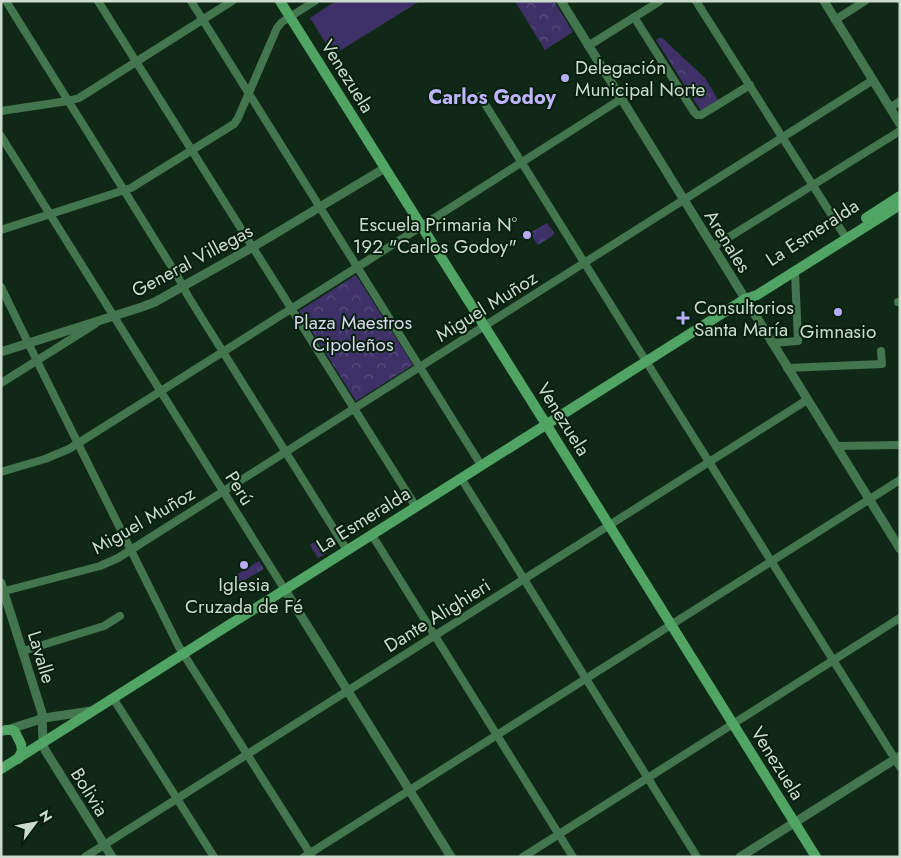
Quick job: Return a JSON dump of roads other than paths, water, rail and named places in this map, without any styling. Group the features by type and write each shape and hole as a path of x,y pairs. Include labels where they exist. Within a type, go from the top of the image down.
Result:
{"main road":[{"name":"Venezuela","path":"280,1 816,857"},
{"name":"La Esmeralda","path":"745,300 754,290 900,196"},
{"name":"La Esmeralda","path":"1,769 546,424 745,300 757,295 795,272 900,205"},
{"path":"4,731 12,730 15,732 22,746 22,753 17,760"}],"street":[{"path":"6,1 348,550"},
{"path":"98,1 416,507"},
{"path":"191,1 481,465"},
{"path":"1,111 68,101 81,96 232,1"},
{"path":"1,230 136,186 236,122 276,28 315,1"},
{"name":"Arenales","path":"561,1 900,549"},
{"path":"588,46 660,1"},
{"path":"696,1 843,233"},
{"path":"824,1 900,124"},
{"path":"835,20 865,1"},
{"path":"634,17 697,115 704,114 750,85"},
{"name":"Miguel Muñoz","path":"2,589 114,561 872,80"},
{"path":"480,96 898,761 740,857"},
{"path":"1,472 51,457 78,443 621,99"},
{"path":"890,108 900,102"},
{"path":"713,247 900,131"},
{"name":"Perú","path":"1,136 451,857"},
{"name":"General Villegas","path":"1,352 151,304 253,247 385,168"},
{"path":"772,343 798,341 795,272"},
{"path":"1,287 184,654 308,855 900,480"},
{"path":"1,383 100,320"},
{"path":"787,368 882,364 881,350"},
{"name":"Dante Alighieri","path":"85,857 807,400"},
{"path":"836,446 900,446"},
{"path":"461,478 697,857"},
{"path":"372,535 573,857"},
{"name":"Lavalle","path":"2,589 40,707 43,743"},
{"path":"23,651 104,626 120,616"},
{"path":"523,857 900,618"},
{"path":"113,698 214,857"},
{"path":"4,731 42,718 94,710"},
{"name":"Bolivia","path":"43,743 46,753 112,857"}],"place":[{"name":"Delegación Municipal Norte","path":"565,78"},
{"name":"Escuela Primaria N° 192 \"Carlos Godoy\"","path":"527,235"},
{"name":"Gimnasio","path":"838,312"},
{"name":"Consultorios Santa María","path":"683,318"},
{"name":"Iglesia Cruzada de Fé","path":"244,565"}],"district":[{"name":"Carlos Godoy","path":"492,97"}],"park label":[{"name":"Plaza Maestros Cipoleños","path":"353,333"}]}
